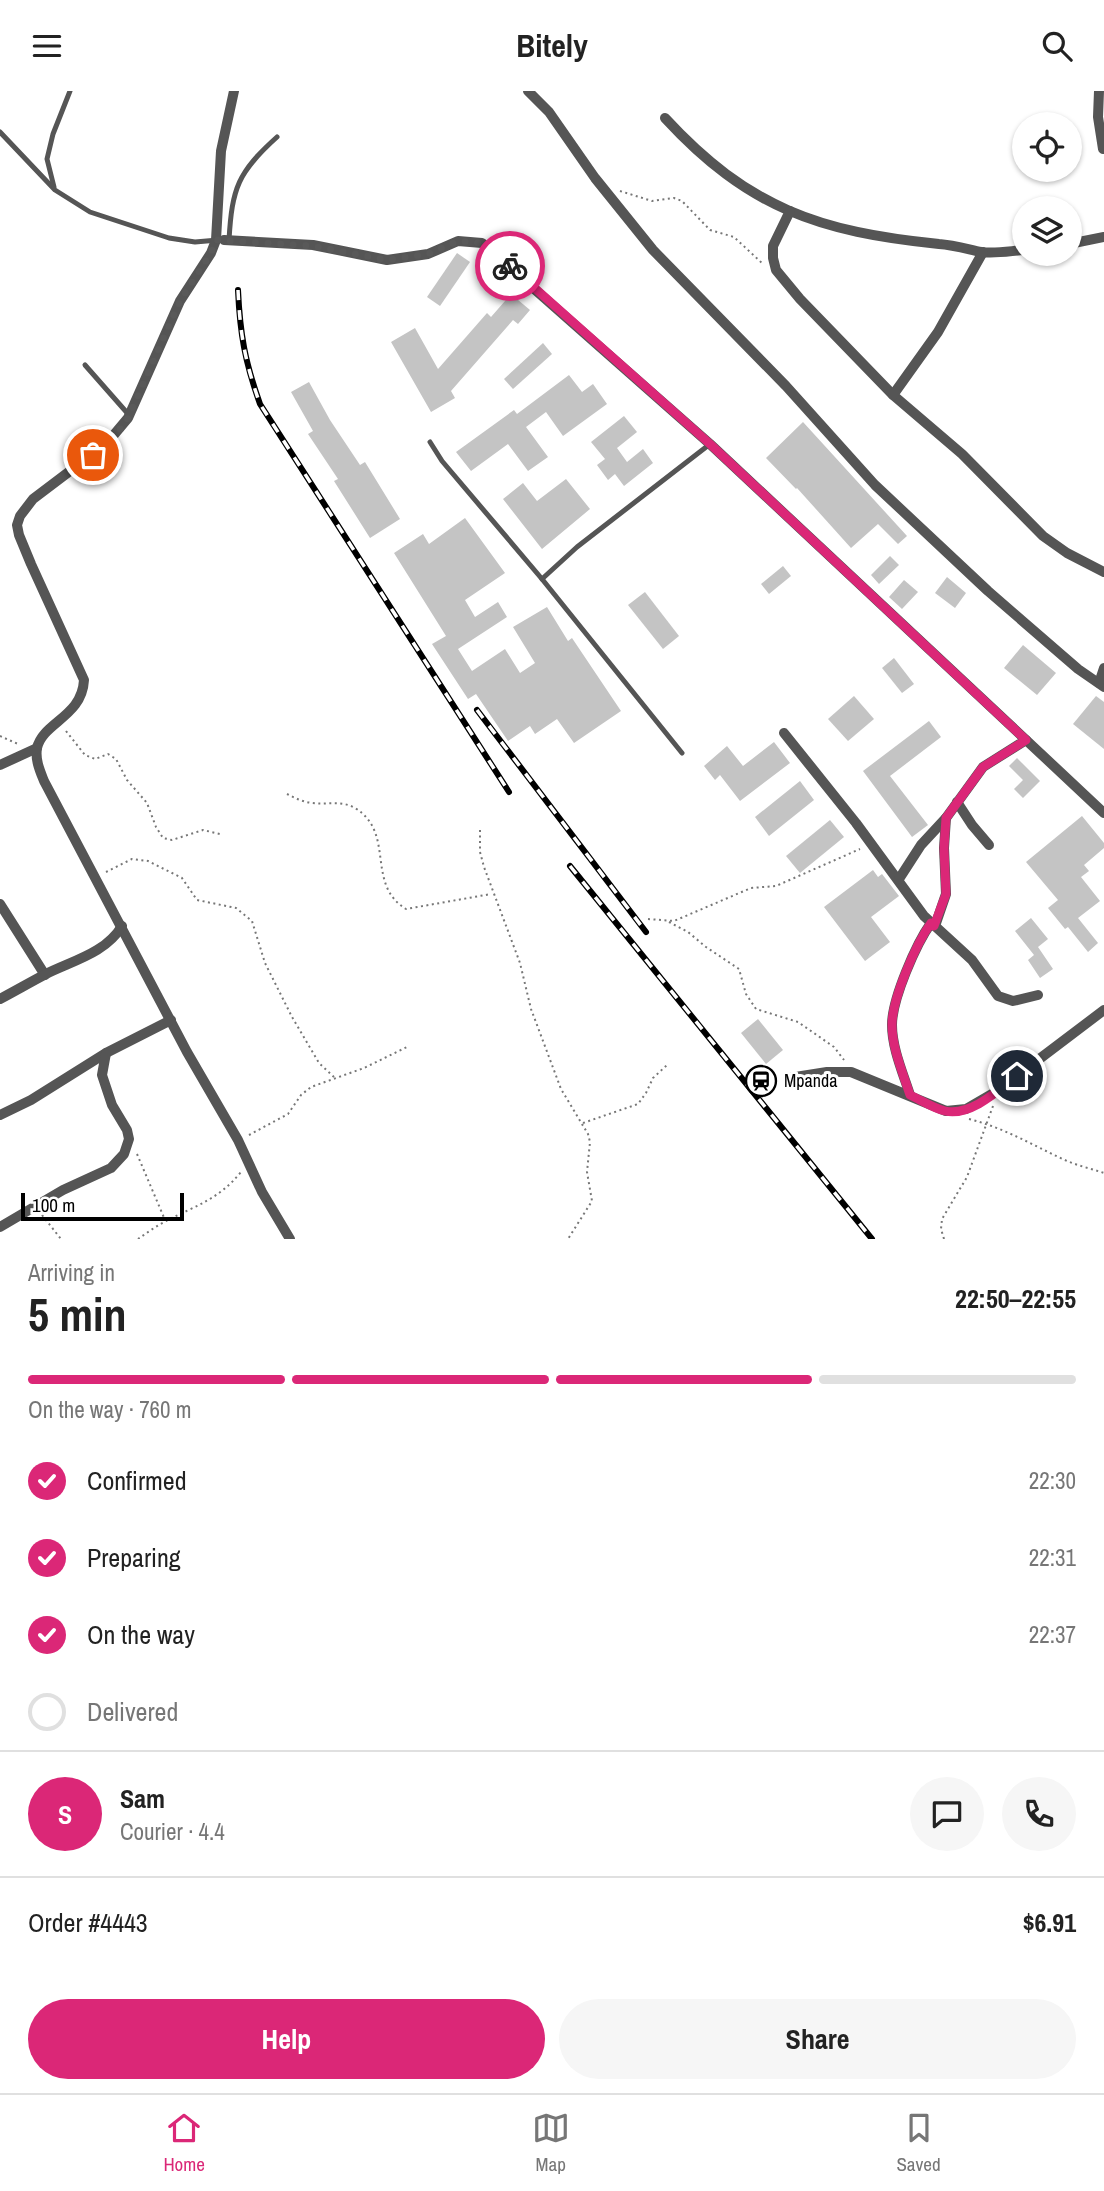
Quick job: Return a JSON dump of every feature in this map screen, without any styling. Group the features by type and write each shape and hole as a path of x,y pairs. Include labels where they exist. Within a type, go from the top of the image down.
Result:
{"street":[{"path":"0,765 33,750 73,709 81,697 84,680 19,535 17,525 20,516 33,499 107,443 130,416 180,301 211,253 223,240 221,151 234,91"},
{"path":"528,91 549,112 602,186 653,250 779,379 875,485 950,557 1078,669 1101,685 1104,668"},
{"path":"1099,91 1098,117 1103,149"},
{"path":"665,118 698,152 734,182 764,200 824,225 876,236 984,252 1012,251"},
{"path":"790,211 773,246 772,258 776,270 800,299 893,395 962,454 1044,536 1067,553 1104,572"},
{"path":"1082,241 1104,237"},
{"path":"223,240 313,246 387,260 428,254 458,241 482,243 710,444 1104,813"},
{"path":"893,395 938,332 984,252"},
{"path":"784,733 933,925 972,960 998,996 1013,1001 1038,995"},
{"path":"899,879 921,845 946,818 983,767 1026,740"},
{"path":"33,750 44,781 238,1140 262,1192 290,1239"},
{"path":"957,803 989,845"},
{"path":"910,1095 892,1027 893,1009 916,944 933,925 946,894 946,818"},
{"path":"0,904 45,975"},
{"path":"0,999 98,950 117,935 122,926"},
{"path":"789,1078 827,1072 851,1072 946,1111 966,1109 997,1091 1104,1010"},
{"path":"2,1111 31,1100 106,1053 171,1020"},
{"path":"0,1227 63,1190 111,1168 124,1154 129,1139 127,1130 104,1086 102,1066 106,1053"}],"lane":[{"path":"55,191 47,159 53,134 70,91"},
{"path":"0,132 55,191 90,212 144,231 195,242 223,240 236,189 244,173 277,137"},
{"path":"85,365 130,416"},
{"path":"430,442 442,461 682,753"},
{"path":"541,579 577,547 710,444"}],"path":[{"path":"602,186 640,199 652,201 674,198 682,201 710,230 733,237 755,259 776,270"},
{"path":"59,722 85,755 95,759 108,754 116,759 127,780 151,810 156,827 163,838 172,840 203,830 220,834"},
{"path":"0,736 33,750"},
{"path":"287,794 304,801 351,806 363,813 376,830 379,861 388,888 406,909 492,894"},
{"path":"480,830 480,852 492,894 520,963 531,1009 561,1089 582,1123 590,1142 587,1172 592,1201 568,1239"},
{"path":"669,922 751,888 776,886 850,852 872,846"},
{"path":"95,877 132,859 138,859 182,878 197,900 236,908 245,914 252,921 265,963 292,1017 319,1063 335,1078"},
{"path":"648,919 669,922 688,932 738,969 756,1009 790,1018 805,1026 834,1048 851,1072"},
{"path":"238,1140 288,1114 301,1095 311,1087 364,1068 407,1047"},
{"path":"582,1123 638,1104 653,1078 667,1065"},
{"path":"944,1239 942,1219 964,1184 989,1124 997,1091"},
{"path":"970,1119 1017,1135 1069,1162 1104,1173"},
{"path":"129,1139 165,1221"},
{"path":"138,1239 165,1221 215,1198 230,1186 248,1163"},
{"path":"35,1208 61,1239"}],"building":[{"path":"457,253 470,262 440,306 427,297"},
{"path":"511,294 530,310 518,324 513,320 451,391 455,398 431,412 391,342 415,328 438,369 487,313 491,317"},
{"path":"543,343 552,354 513,389 504,379"},
{"path":"569,375 582,392 593,384 607,404 563,436 546,412 526,427 548,457 528,471 508,444 471,471 456,452 514,410 517,414"},
{"path":"309,382 330,420 360,465 365,462 400,519 370,538 334,481 338,479 308,434 313,431 291,392"},
{"path":"624,416 637,432 617,448 627,462 643,449 653,463 624,486 615,474 608,480 597,465 605,459 591,442"},
{"path":"803,422 907,536 898,544 878,524 851,548 766,458"},
{"path":"566,479 590,509 542,549 503,499 523,483 537,501"},
{"path":"465,518 505,573 465,600 475,617 498,602 507,617 458,649 472,671 505,649 520,673 535,663 513,627 547,607 568,641 572,638 621,711 574,743 557,719 535,734 530,726 508,741 476,694 468,699 432,644 446,636 394,553 423,534 429,544"},
{"path":"890,556 899,565 879,584 871,575"},
{"path":"783,566 791,576 769,594 761,584"},
{"path":"947,577 966,593 955,608 935,593"},
{"path":"904,580 918,592 902,609 889,597"},
{"path":"645,592 679,636 663,649 628,605"},
{"path":"1023,645 1056,673 1037,695 1004,668"},
{"path":"894,658 914,684 902,693 882,668"},
{"path":"854,696 874,719 848,741 828,719"},
{"path":"1096,696 1104,702 1104,749 1073,724"},
{"path":"929,721 941,737 890,776 928,825 912,837 863,771"},
{"path":"774,742 790,763 740,801 720,775 715,780 704,766 727,746 743,766"},
{"path":"1017,758 1040,781 1023,798 1014,789 1023,780 1009,766"},
{"path":"800,781 814,800 769,836 755,817"},
{"path":"1082,816 1104,843 1104,848 1084,865 1089,871 1081,877 1100,901 1078,918 1098,943 1088,952 1048,908 1058,900 1026,862"},
{"path":"830,820 844,837 800,873 786,856"},
{"path":"873,870 878,877 882,874 899,896 871,917 890,942 865,961 824,907"},
{"path":"1031,918 1048,939 1038,947 1053,969 1040,978 1028,960 1034,955 1015,931"},
{"name":"Mpanda","path":"758,1019 783,1050 766,1064 741,1033"}],"railway":[{"path":"238,290 244,348 260,404 509,792"},
{"path":"477,710 646,932"},
{"path":"570,866 872,1239"}],"way so far":[{"path":"93,455 118,432 135,406 180,301 211,253 216,240 313,246 387,260 428,254 458,241 482,243 510,266"}],"place":[{"name":"Mpanda","path":"761,1081"}],"route":[{"path":"510,266 710,444 1026,740 983,767 946,818 946,894 934,926 931,923 916,944 893,1009 892,1027 910,1095 946,1111 966,1109 1017,1076"}]}
